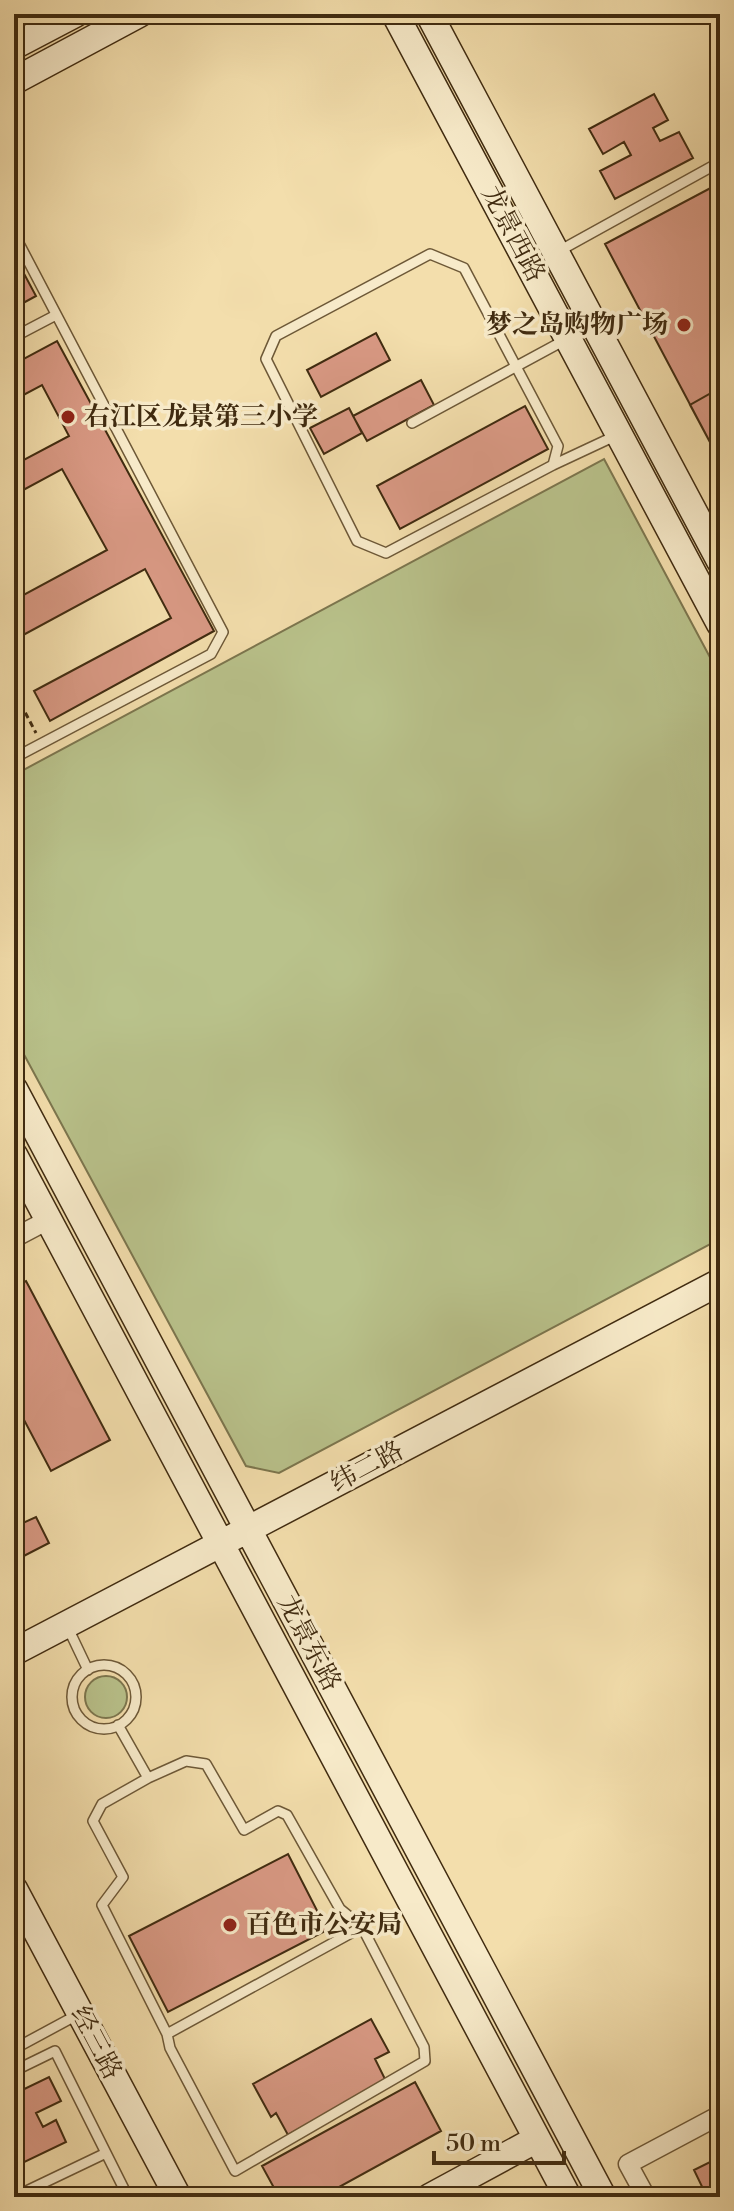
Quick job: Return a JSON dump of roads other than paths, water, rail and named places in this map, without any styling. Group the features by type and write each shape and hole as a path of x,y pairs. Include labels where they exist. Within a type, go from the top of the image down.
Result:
{"main road":[{"path":"14,46 75,14"},
{"path":"14,81 139,14"},
{"name":"龙景西路","path":"395,14 720,624"},
{"name":"龙景西路","path":"429,14 720,561"},
{"name":"龙景东路","path":"14,1089 603,2197"},
{"name":"龙景东路","path":"14,1155 568,2197"},
{"name":"纬二路","path":"14,1652 720,1282"},
{"name":"经三路","path":"14,1889 178,2197"},
{"path":"430,2197 537,2139"}],"street":[{"path":"14,1238 48,1220"},
{"path":"646,2197 628,2164 720,2115"}],"lane":[{"path":"556,252 720,162"},
{"path":"14,234 223,632 211,654 14,758"},
{"path":"553,465 558,446 464,268 430,254 276,336 266,359 357,541 386,553 553,465 619,434"},
{"path":"14,337 56,315"},
{"path":"412,423 568,338"},
{"path":"66,1625 88,1670"},
{"path":"107,1666 116,1668 134,1686 133,1711 118,1725 95,1728 87,1725 74,1711 72,1692 75,1683 88,1670 107,1666"},
{"path":"118,1725 148,1778"},
{"path":"186,1761 206,1764 244,1830 278,1811 287,1815 340,1909 362,1927 424,2047 425,2061 235,2171 170,2048 167,2034 102,1905 123,1877 93,1821 102,1804 148,1778 186,1761"},
{"path":"167,2034 362,1927"},
{"path":"14,2049 80,2014"},
{"path":"14,2071 55,2051 128,2197"},
{"path":"14,2197 106,2153"}],"place":[{"name":"梦之岛购物广场","path":"684,325"},
{"name":"右江区龙景第三小学","path":"68,417"},
{"name":"百色市公安局","path":"230,1925"}]}
